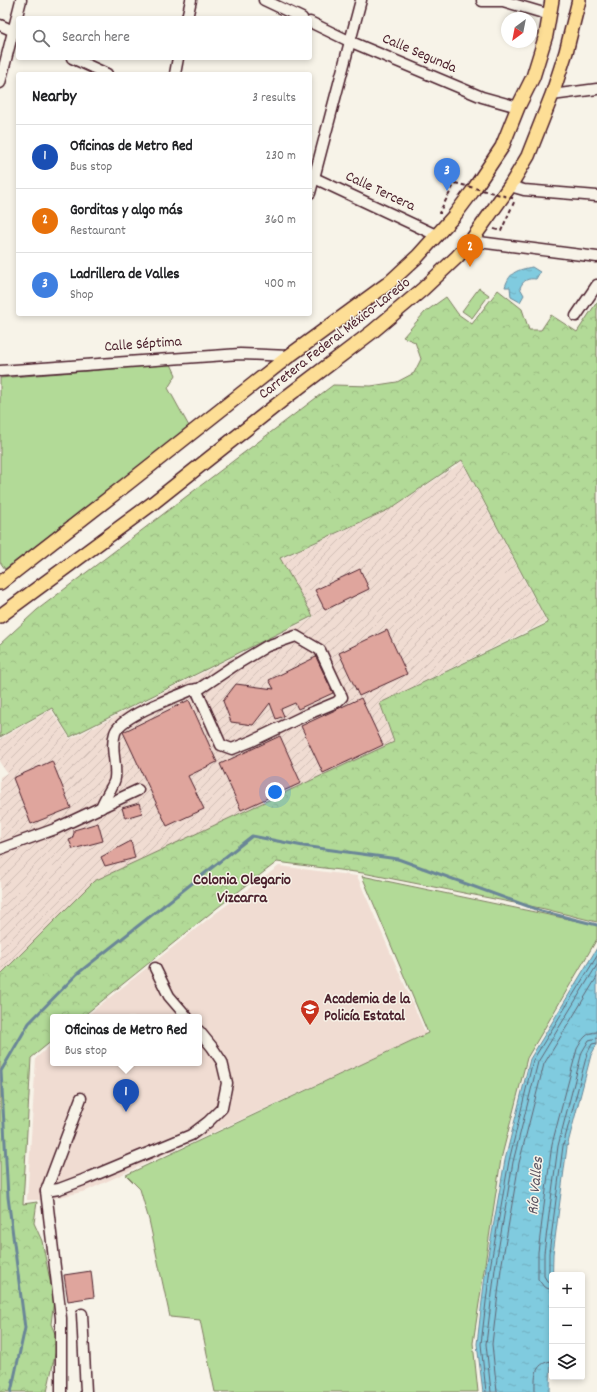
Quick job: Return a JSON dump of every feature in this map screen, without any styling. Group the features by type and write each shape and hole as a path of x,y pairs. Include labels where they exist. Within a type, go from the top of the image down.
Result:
{"main road":[{"name":"Carretera Federal México-Laredo","path":"0,583 128,484 289,356 390,282 438,236 472,192 502,147 518,107 533,77 546,35 552,0"},
{"name":"Carretera Federal México-Laredo","path":"0,616 153,503 372,332 423,289 457,257 510,186 528,156 552,95 566,52 579,0"}],"street":[{"path":"18,16 21,0"},
{"path":"187,16 191,0"},
{"path":"264,0 298,16"},
{"path":"312,177 360,0"},
{"path":"482,1 503,1 550,14"},
{"name":"Calle Segunda","path":"312,23 349,41 482,97 518,107"},
{"path":"0,25 16,32 0,83"},
{"path":"76,60 103,72"},
{"path":"175,72 178,60"},
{"path":"552,95 597,89"},
{"name":"Calle Tercera","path":"312,177 438,236"},
{"path":"510,186 524,190 597,196"},
{"path":"470,241 597,257"},
{"path":"576,316 597,285"},
{"name":"Calle Séptima","path":"0,371 240,354 289,356"},
{"path":"101,808 103,800 116,779 113,755 115,733 121,723 133,716 191,690 196,689 199,689 267,646 296,636 320,650 342,697 337,702 232,749 221,745 196,689"},
{"path":"0,849 55,829 138,790"},
{"path":"155,968 169,996 184,1014"},
{"path":"46,1191 59,1189 83,1180 191,1135 208,1122 222,1108 227,1083 222,1062 202,1035"},
{"path":"61,1392 61,1318 46,1191 81,1098"},
{"path":"82,1314 86,1392"}],"path":[{"path":"439,213 455,183 516,199 501,231"}],"shaded area":[{"path":"462,462 546,622 379,703 393,742 94,881 0,974 0,777 7,773 0,763 0,739 51,710 70,739 314,617 281,559 391,509"},
{"name":"Academia de la Policía Estatal","path":"279,866 357,876 426,1034 86,1191 47,1200 27,1200 36,1058 50,1046 50,1066 202,1066 202,1014 89,1014 212,916"}],"green space":[{"path":"479,288 489,295 472,318 462,311"},
{"path":"498,290 522,309 529,330 541,330 551,315 577,332 597,302 597,922 545,909 363,873 277,862 217,908 86,1014 50,1014 50,1042 31,1058 23,1204 37,1202 34,1223 42,1241 54,1300 51,1324 58,1341 47,1392 0,1392 0,975 94,881 394,742 380,703 548,623 462,460 390,509 280,558 313,616 70,737 52,708 0,737 0,644 37,610 333,385 371,386 397,382 414,373 421,359 415,342 403,337 425,312 446,297 458,314 472,324"},
{"path":"171,364 176,375 168,388 190,428 5,569 0,562 0,378"},
{"path":"362,876 597,925 597,939 527,1058 501,1159 473,1343 478,1392 215,1392 200,1320 170,1317 149,1220 140,1189 126,1175 428,1033"}],"water":[{"path":"532,267 540,272 536,279 528,279 524,281 520,288 524,295 520,302 511,297 510,287 505,287 512,274"},
{"name":"Río Valles","path":"597,948 597,1044 591,1055 567,1147 553,1254 553,1272 549,1272 550,1392 483,1392 477,1344 486,1267 505,1160 530,1059"}],"building":[{"path":"360,569 369,589 325,610 315,590"},
{"path":"387,630 407,674 359,696 339,653"},
{"path":"316,657 333,693 298,709 295,703 281,709 284,716 276,719 270,703 253,725 231,722 223,701 236,684 274,689 269,680"},
{"path":"361,698 383,745 323,773 301,726"},
{"path":"189,700 217,762 188,776 204,809 167,826 123,732"},
{"path":"280,736 301,783 241,810 220,764"},
{"path":"52,761 71,808 31,824 13,778"},
{"path":"139,803 142,813 125,818 122,808"},
{"path":"98,823 103,841 73,849 69,840 72,839 74,830"},
{"path":"131,841 135,858 105,866 101,857"},
{"path":"91,1271 94,1297 68,1301 64,1275"}],"waterway":[{"path":"11,1392 25,1328 8,1197 1,1071 29,1023 77,974 252,836 303,846 398,859 541,911 597,925"}],"place":[{"name":"Ladrillera de Valles","path":"447,191"},
{"name":"Gorditas y algo más","path":"470,267"},
{"name":"Academia de la Policía Estatal","path":"310,1026"},
{"name":"Oficinas de Metro Red","path":"126,1112"}],"district":[{"name":"Colonia Olegario Vizcarra","path":"242,889"}]}
